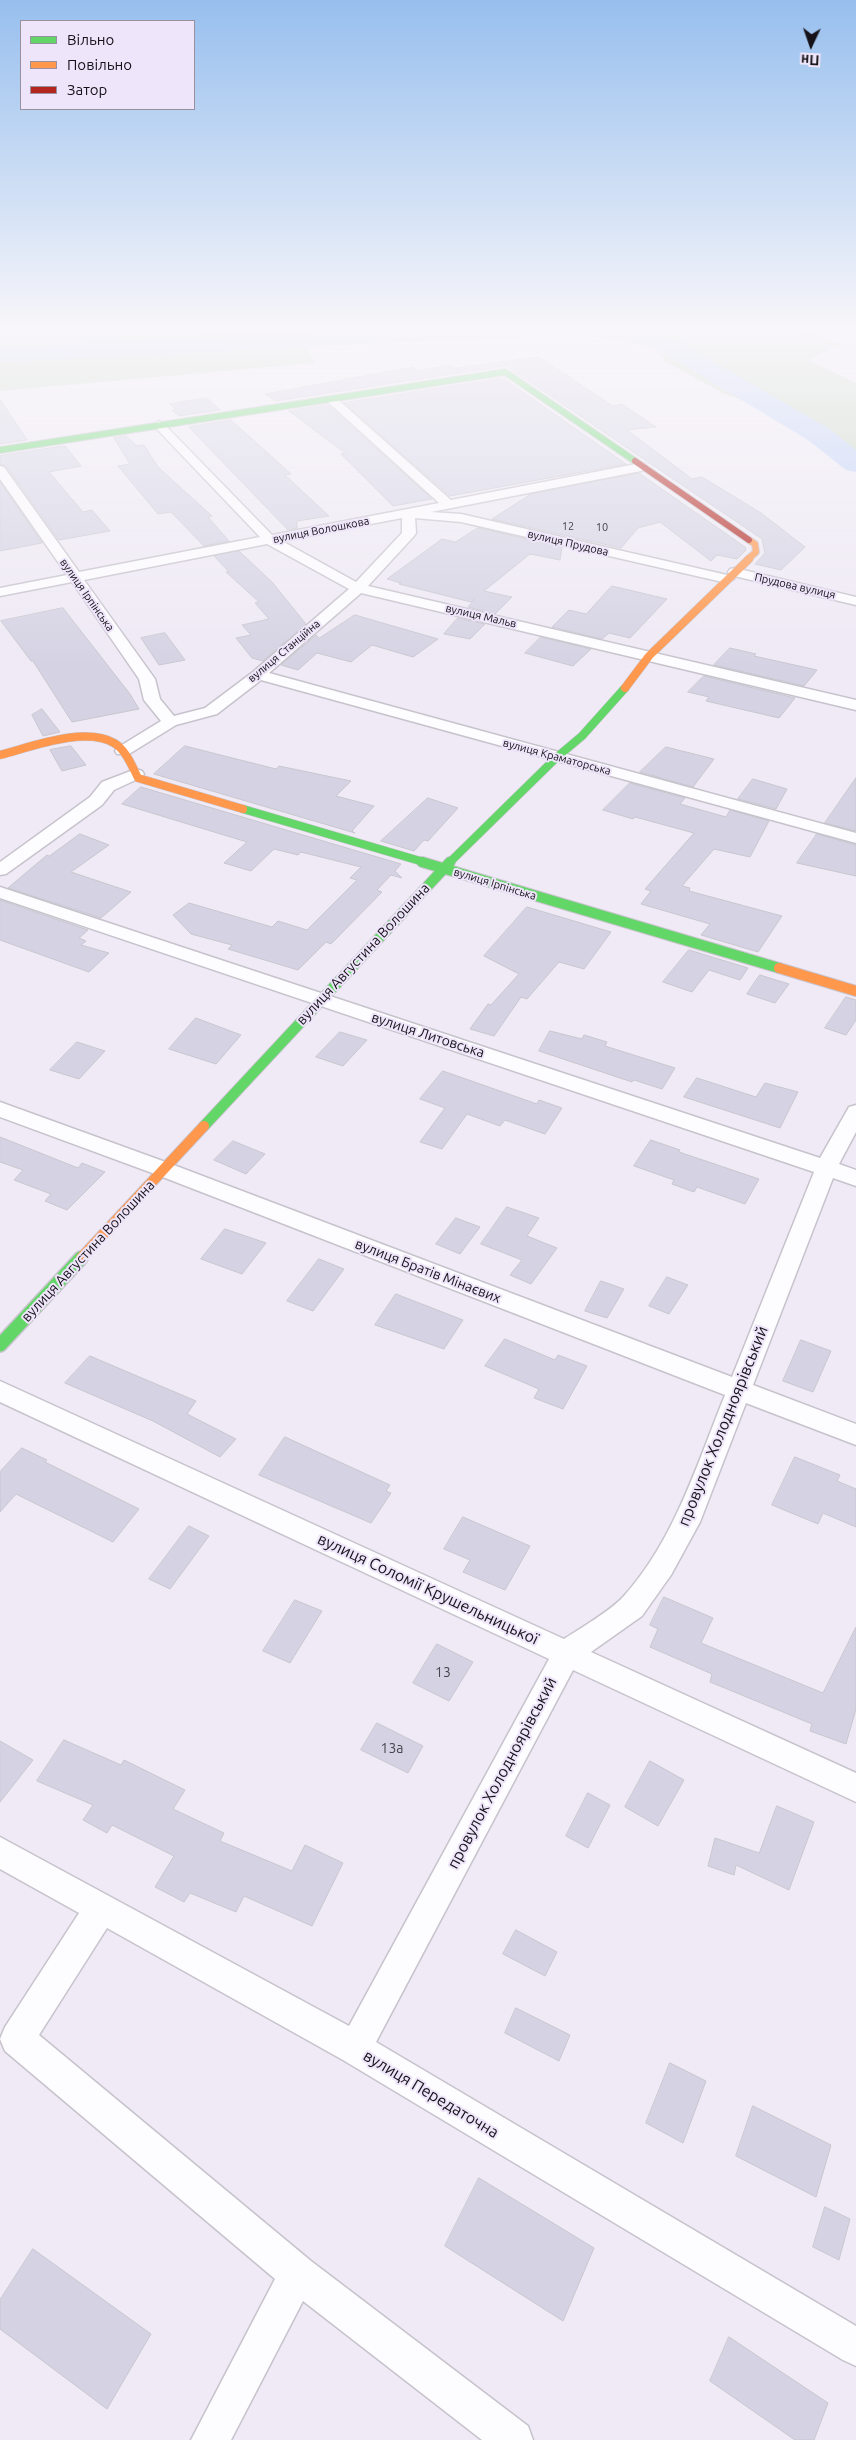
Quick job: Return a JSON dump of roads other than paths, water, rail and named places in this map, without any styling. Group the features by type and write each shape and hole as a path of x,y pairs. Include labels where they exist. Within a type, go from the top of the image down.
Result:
{"street":[{"path":"0,450 58,441"},
{"name":"вулиця Мальв","path":"175,441 270,540 358,588 856,705"},
{"path":"378,441 449,505"},
{"path":"604,441 642,467"},
{"name":"вулиця Волошкова","path":"0,592 75,579 642,467"},
{"name":"вулиця Августина Волошина","path":"0,1345 443,868 557,757 582,736 610,707 649,656 756,552 755,544 642,467"},
{"name":"вулиця Ірпінська","path":"0,470 147,679 152,700 170,722"},
{"name":"вулиця Прудова","path":"408,514 461,518 731,576"},
{"name":"вулиця Станційна","path":"123,751 170,722 211,711 258,675 358,588 409,533 408,514"},
{"name":"Прудова вулиця","path":"731,576 856,601"},
{"name":"вулиця Краматорська","path":"258,675 856,838"},
{"path":"0,755 60,741 88,738 111,742 123,751 136,774 108,786 96,801 0,870"},
{"name":"вулиця Ірпінська","path":"136,774 138,778 856,991"},
{"name":"вулиця Литовська","path":"0,892 856,1178"},
{"name":"вулиця Братів Мінаєвих","path":"0,1109 164,1169 856,1436"},
{"name":"провулок Холодноярівський","path":"355,2048 566,1653 632,1607 661,1567 688,1522 737,1390 826,1168 856,1112"},
{"name":"вулиця Соломії Крушельницької","path":"0,1391 856,1788"},
{"name":"вулиця Передаточна","path":"0,1852 355,2048 856,2348"},
{"path":"101,1908 17,2039 298,2274 514,2440"},
{"path":"210,2440 298,2274"}],"waterway":[{"path":"827,441 856,464"}]}
